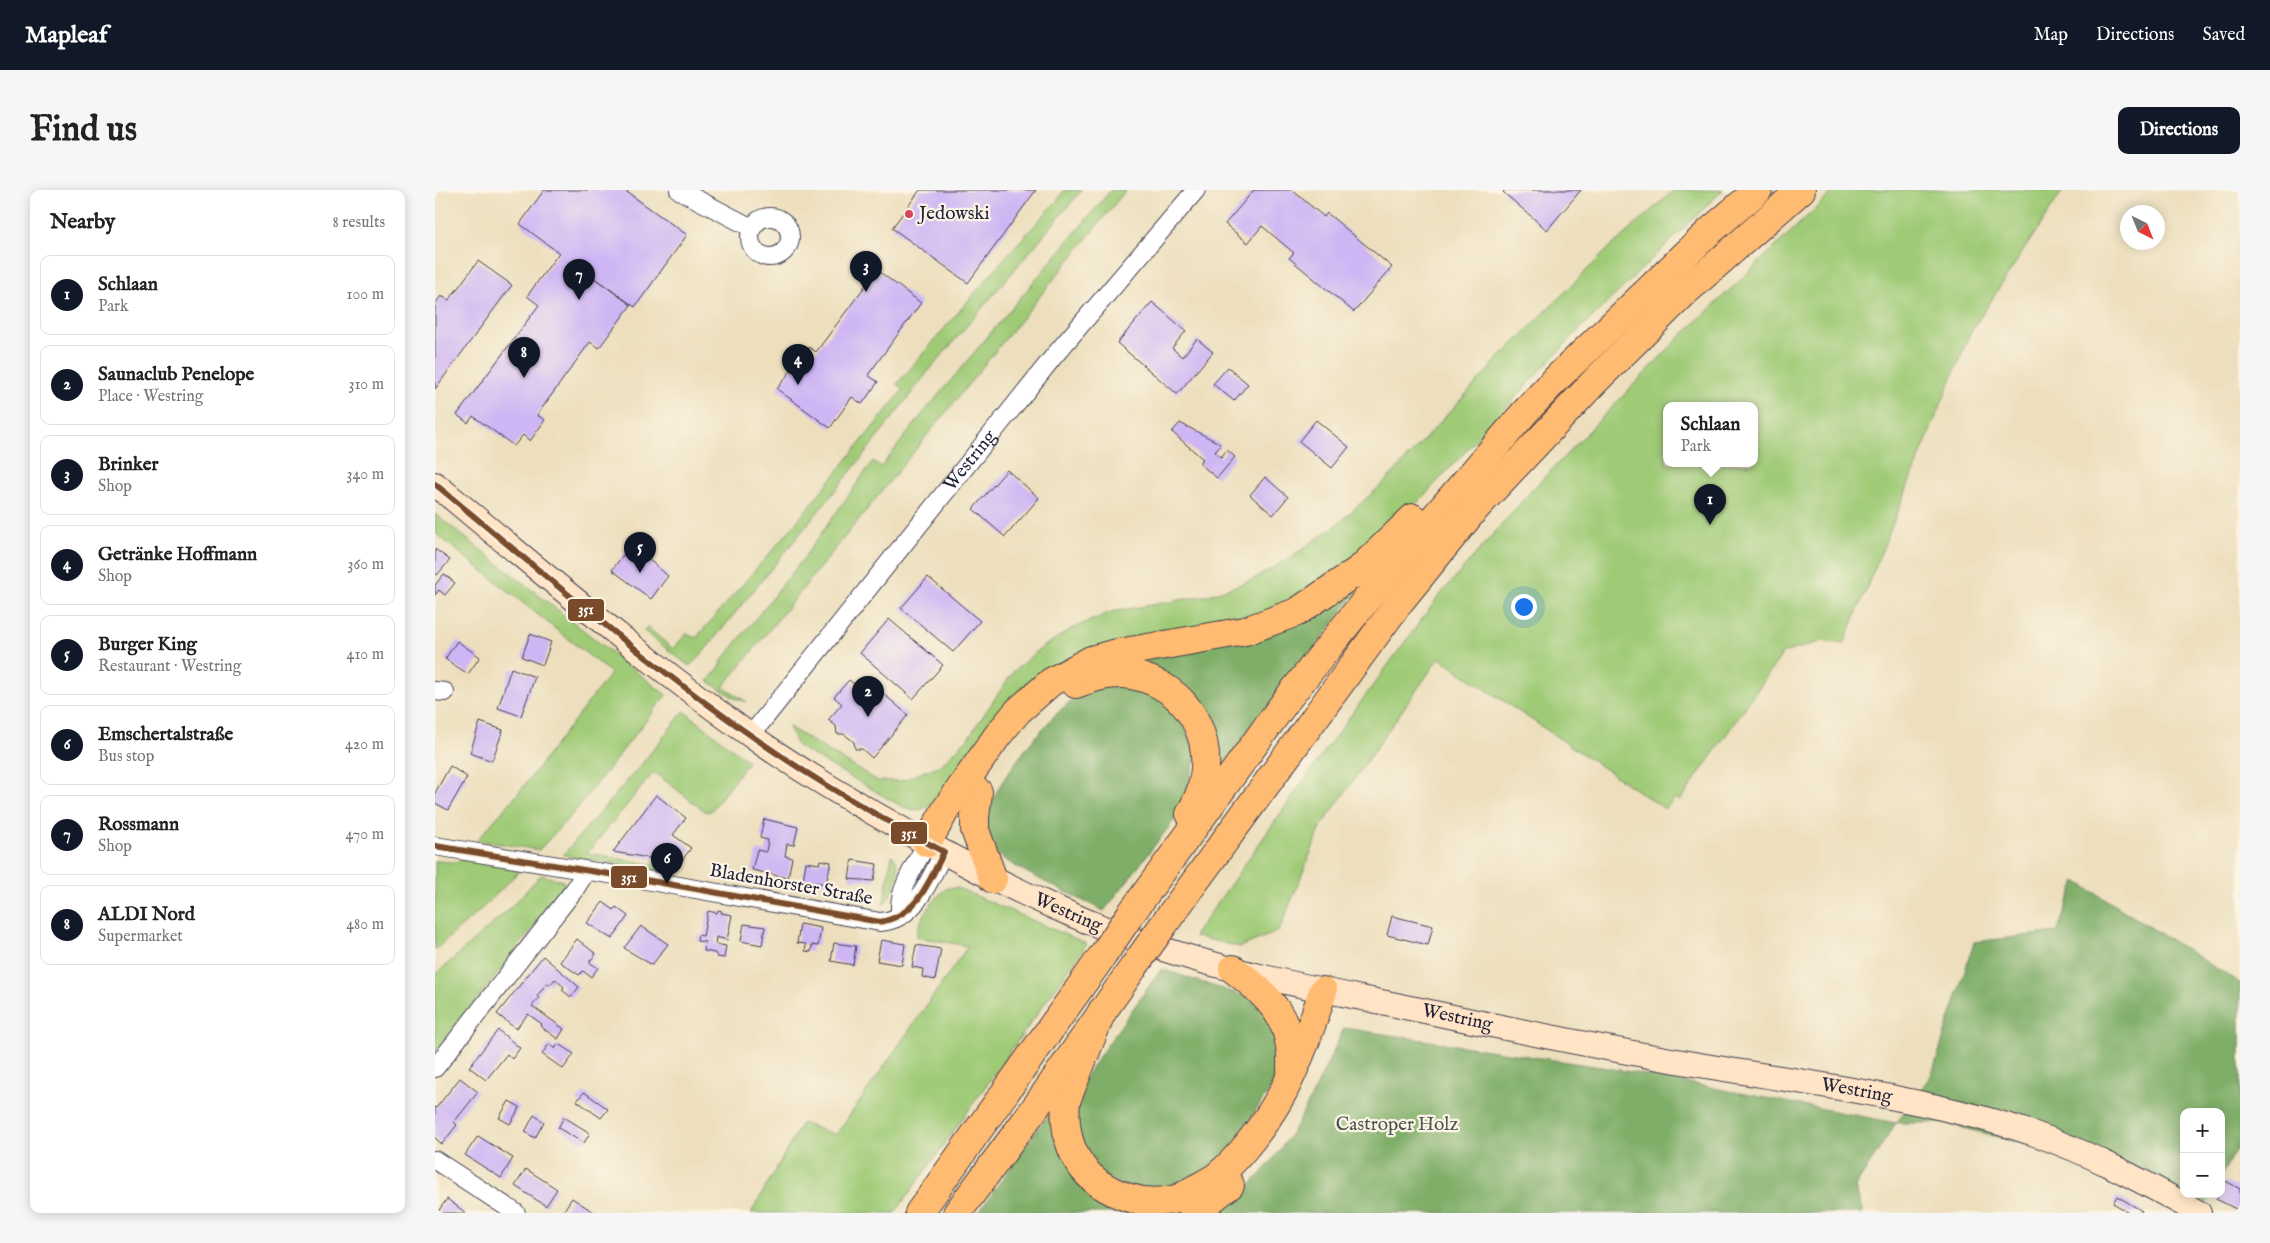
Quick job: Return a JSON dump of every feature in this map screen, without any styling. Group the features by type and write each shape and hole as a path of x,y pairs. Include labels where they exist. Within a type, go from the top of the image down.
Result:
{"highway":[{"path":"919,1213 1161,871 1288,698 1391,568 1525,412 1558,377 1701,239 1758,190"},
{"path":"957,1213 1033,1111 1164,924 1401,600 1473,511 1596,380 1685,292 1801,190"},
{"path":"935,848 946,809 998,735 1018,711 1051,682 1091,660 1113,654 1245,631 1297,612 1360,569 1525,412"},
{"path":"935,848 1030,724 1049,704 1075,684 1102,675 1122,674 1155,681 1170,690 1193,717 1204,738 1206,760 1203,784 1191,812 1172,841 1161,871"},
{"path":"979,792 975,830 993,879"},
{"path":"1233,969 1259,990 1282,1017 1289,1033 1292,1050 1290,1074"},
{"path":"1102,1011 1066,1101 1067,1137 1072,1150 1087,1173 1113,1192 1129,1199 1147,1202 1174,1200 1216,1177 1253,1139 1283,1092 1315,1017 1331,993"},
{"path":"1194,1213 1249,1167 1284,1122 1303,1091 1331,993"}],"main road":[{"name":"Westring","path":"435,484 616,633 751,735 821,783 993,879 1071,915 1179,955 1331,993 1608,1049 1926,1105 1977,1116 2037,1135 2087,1156 2151,1186 2198,1213"}],"street":[{"path":"679,190 752,228"},
{"name":"Westring","path":"751,735 1054,356 1196,190"},
{"name":"Bladenhorster Straße","path":"435,846 880,922 890,922 910,911 917,901 935,848"},
{"path":"435,1068 575,889 586,871"},
{"path":"435,1160 517,1213"}],"green space":[{"path":"1064,190 1082,190 927,373 856,465 696,661 689,666 644,631 647,627 673,649 686,634 696,638 790,530 903,390 897,384 1009,253 1058,200"},
{"path":"1111,190 1126,190 723,687 747,702 734,698 708,681 803,559 873,461 881,467 925,411"},
{"path":"1674,190 1723,190 1571,338 1407,514 1316,588 1260,615 1105,645 940,799 926,808 917,810 901,806 797,746 789,727 878,781 900,781 941,765 968,738 1013,672 1037,651 1071,629 1111,612 1209,595 1250,581 1285,561 1334,527 1387,480 1501,356 1607,250"},
{"path":"1835,190 2063,190 1970,333 1844,644 1823,641 1783,653 1680,801 1675,798 1665,809 1439,658 1322,825 1279,931 1240,947 1194,936 1326,749 1439,596 1532,490 1676,341"},
{"path":"435,514 666,695 575,811 539,850 477,840 516,796 611,673 435,533"},
{"path":"1370,574 1217,777 1213,732 1106,662 1174,650"},
{"path":"1123,684 1170,699 1197,752 1182,810 1104,911 1026,872 999,855 992,849 988,838 988,818 993,800 1007,774 1032,741 1059,711 1082,694"},
{"path":"684,711 748,761 745,766 711,811 706,812 654,772 587,853 683,870 679,875 563,855 640,766"},
{"path":"892,855 898,866 897,880 891,894 883,905"},
{"path":"471,859 521,869 489,902 435,950 435,861 452,862"},
{"path":"541,875 563,881 564,885 559,895 435,1053 435,975 508,910"},
{"path":"2076,881 2240,983 2240,1142 2225,1169 2225,1108 2180,1108 2180,1198 2210,1198 2202,1213 2098,1164 1945,1123 1896,1123 1932,1074 1974,942 2057,932"},
{"path":"947,888 958,888 1087,944 895,1213 751,1213 802,1123 836,1135 968,946 917,937 920,924 927,910"},
{"path":"1161,969 1247,997 1265,1010 1283,1041 1283,1070 1227,1153 1193,1183 1143,1192 1106,1177 1086,1153 1076,1126 1079,1090 1091,1068"},
{"name":"Castroper Holz","path":"1344,1028 1620,1070 1896,1123 1855,1187 1863,1213 1216,1213 1261,1174 1278,1152 1307,1106"},
{"path":"1060,1098 1077,1172 1192,1206 1184,1213 978,1213"}],"building":[{"path":"544,190 624,190 687,235 635,307 590,275 631,305 599,348 590,342 537,415 545,420 530,441 523,435 514,446 473,416 468,423 457,415 539,305 527,296 559,253 520,224"},
{"path":"920,190 1036,190 968,283 892,228"},
{"path":"1254,190 1292,190 1324,217 1327,213 1392,267 1354,312 1289,258 1294,253 1262,226 1248,243 1225,224"},
{"path":"1504,190 1581,190 1547,230 1503,192"},
{"path":"478,261 512,285 435,389 435,304 441,296 449,300"},
{"path":"877,270 921,303 868,375 878,382 862,404 852,397 830,428 777,389 809,347 816,352"},
{"path":"1152,302 1186,331 1172,348 1182,357 1197,339 1213,352 1177,394 1117,343"},
{"path":"1228,367 1248,384 1234,401 1213,384"},
{"path":"1316,420 1349,447 1332,468 1299,441"},
{"path":"1180,423 1221,445 1215,452 1221,457 1227,450 1235,457 1217,478 1199,463 1203,459 1172,432"},
{"path":"1007,470 1039,498 1005,537 973,509"},
{"path":"1265,477 1288,497 1273,515 1250,495"},
{"path":"629,547 639,554 640,559 643,561 646,557 668,576 651,599 612,570"},
{"path":"435,549 450,560 437,575 435,573"},
{"path":"444,574 455,583 445,595 439,590 435,595 435,585"},
{"path":"928,577 980,621 953,652 901,608"},
{"path":"889,619 943,665 913,699 860,653"},
{"path":"530,634 551,642 543,665 522,657"},
{"path":"457,641 480,657 468,674 445,659"},
{"path":"511,668 535,677 521,716 498,708"},
{"path":"864,677 908,715 872,758 862,749 855,749 854,742 844,734 837,734 836,726 828,720 842,704 834,697 849,680 856,686"},
{"path":"480,722 503,730 492,761 470,753"},
{"path":"450,766 467,777 448,810 435,803 435,793"},
{"path":"656,795 686,818 673,835 691,848 680,863 613,852"},
{"path":"764,819 798,827 794,845 787,844 785,856 792,858 788,878 752,870 757,850 766,852 768,840 760,838"},
{"path":"820,860 831,862 826,884 803,880 806,862 819,864"},
{"path":"852,860 877,864 874,881 849,879"},
{"path":"603,902 614,910 616,907 628,916 612,939 587,923"},
{"path":"718,910 722,911 721,913 732,915 727,940 716,937 715,944 726,946 724,958 717,957 715,953 704,951 705,942 697,941 698,935 703,936 708,911 717,913"},
{"path":"1392,916 1433,926 1428,945 1387,935"},
{"path":"744,924 765,927 762,945 741,941"},
{"path":"800,924 821,928 818,946 812,945 811,952 805,951 806,944 797,943"},
{"path":"641,926 668,944 652,965 624,948"},
{"path":"577,939 596,954 589,962 598,968 591,977 583,971 579,975 560,962"},
{"path":"881,940 905,944 902,965 877,961"},
{"path":"834,943 856,946 853,965 831,961"},
{"path":"916,945 941,949 935,980 922,977 923,969 912,967"},
{"path":"543,956 579,987 571,997 562,990 564,987 555,979 550,985 547,983 532,1006 564,1029 558,1039 540,1026 542,1024 528,1014 516,1029 497,1014"},
{"path":"498,1030 520,1048 512,1059 507,1054 486,1080 469,1067"},
{"path":"549,1044 555,1049 558,1044 574,1054 563,1069 542,1054"},
{"path":"460,1078 478,1092 454,1122 457,1125 442,1144 435,1138 435,1107"},
{"path":"584,1092 608,1109 601,1118 577,1101"},
{"path":"509,1101 520,1107 510,1124 499,1118"},
{"path":"534,1115 544,1122 535,1138 525,1132"},
{"path":"564,1117 590,1133 584,1143 558,1128"},
{"path":"478,1136 513,1158 501,1178 465,1155"},
{"path":"526,1169 557,1189 546,1206 515,1186"},
{"path":"2226,1181 2240,1189 2240,1205 2238,1210 2216,1199 2225,1198"},
{"path":"2117,1196 2142,1211 2141,1213 2130,1213 2113,1203"},
{"path":"572,1198 595,1213 562,1213"},
{"path":"447,1199 466,1213 437,1213"}],"transit line":[{"name":"351","path":"435,484 651,662 696,696 826,785 944,852 927,886 913,905 893,918 880,922 640,879 435,846"}],"place":[{"name":"Jedowski","path":"909,214"},
{"name":"Brinker","path":"866,292"},
{"name":"Rossmann","path":"579,300"},
{"name":"ALDI Nord","path":"524,378"},
{"name":"Getränke Hoffmann","path":"798,385"},
{"name":"Schlaan","path":"1710,525"},
{"name":"Burger King","path":"640,573"},
{"name":"Saunaclub Penelope","path":"868,717"},
{"name":"Emschertalstraße","path":"667,884"}]}
